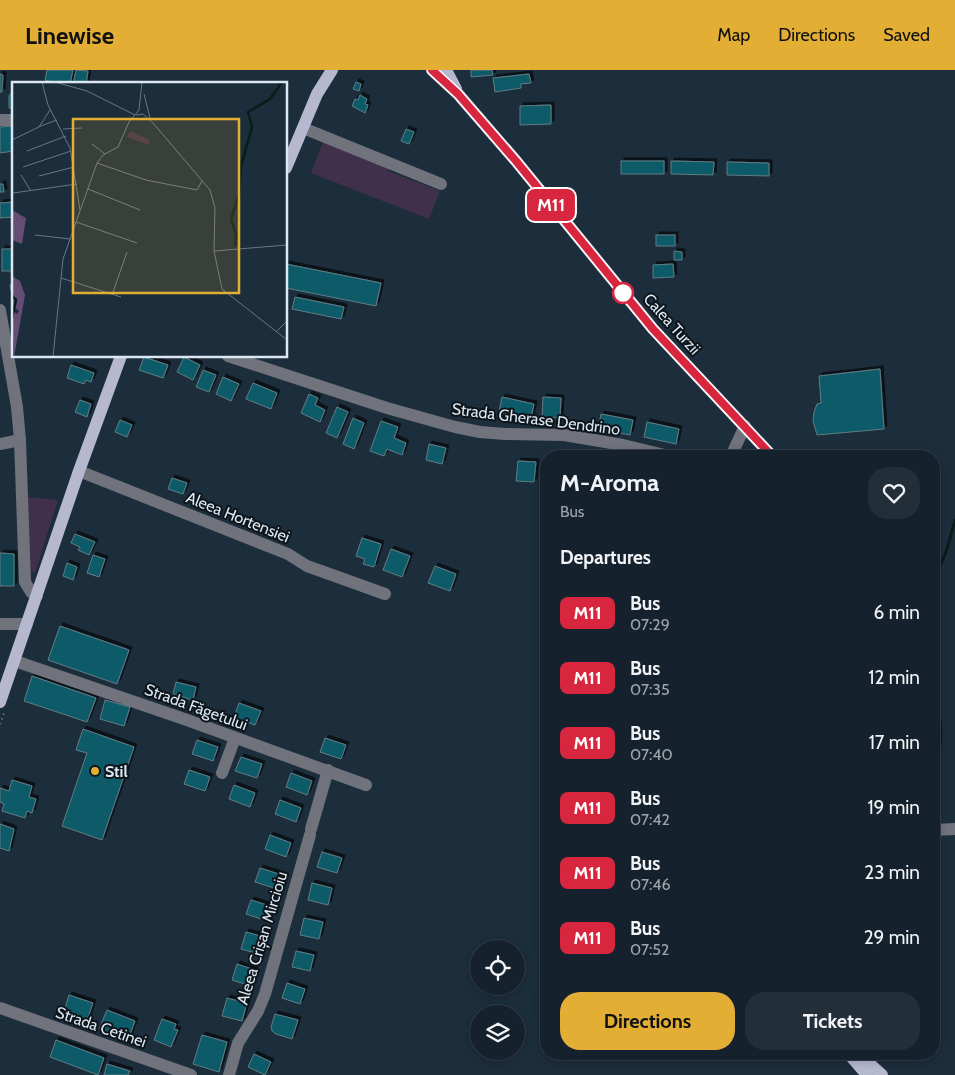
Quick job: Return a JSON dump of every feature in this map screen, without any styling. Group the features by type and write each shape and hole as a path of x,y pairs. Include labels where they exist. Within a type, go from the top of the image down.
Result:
{"main road":[{"path":"288,164 317,94 332,70"},
{"name":"Calea Turzii","path":"432,70 458,94 516,161 653,329 767,450"},
{"name":"Calea Turzii","path":"446,70 458,94"},
{"path":"0,702 119,358"},
{"path":"854,1060 867,1075"},
{"path":"867,1060 882,1075"}],"street":[{"path":"304,128 441,184"},
{"path":"0,310 2,348 17,407 25,582 31,592 37,596"},
{"name":"Strada Gherase Dendrino","path":"234,358 413,416 455,427 505,434 564,435 644,450"},
{"path":"734,450 745,426"},
{"path":"0,444 20,440"},
{"name":"Aleea Hortensiei","path":"79,471 288,554 307,566 385,594"},
{"path":"0,624 27,624"},
{"name":"Strada Făgetului","path":"14,662 187,720 366,785"},
{"path":"222,773 235,738"},
{"name":"Aleea Crișan Mircioiu","path":"229,1075 238,1043 258,1011 264,994 328,770"},
{"path":"940,829 955,828"},
{"name":"Strada Cetinei","path":"0,1008 191,1075"}],"shaded area":[{"path":"324,139 390,165 388,171 440,191 429,219 311,173"},
{"path":"27,497 58,500 35,573 27,570"}],"building":[{"path":"47,70 73,70 70,82 45,80"},
{"path":"76,70 88,71 86,82 73,82"},
{"path":"471,70 492,70 493,75 471,77"},
{"path":"0,74 3,75 2,92 0,92"},
{"path":"529,74 531,83 521,84 521,88 495,92 493,78"},
{"path":"356,82 361,84 359,91 353,89"},
{"path":"12,92 12,108 9,108 9,96"},
{"path":"360,95 367,99 365,104 368,105 365,113 352,106 355,99 358,100"},
{"path":"551,105 551,124 520,125 520,106"},
{"path":"12,126 12,151 0,153 0,127"},
{"path":"406,129 414,132 409,144 401,141"},
{"path":"621,161 664,161 664,174 621,174"},
{"path":"671,161 714,162 713,175 671,174"},
{"path":"727,162 769,163 769,176 727,175"},
{"path":"0,184 3,184 4,192 0,192"},
{"path":"12,202 12,217 0,218 0,203"},
{"path":"656,235 675,235 675,246 656,246"},
{"path":"2,249 12,249 12,271 2,271"},
{"path":"674,251 682,252 682,260 674,260"},
{"path":"288,264 381,283 376,306 288,288"},
{"path":"673,264 674,277 653,278 653,265"},
{"path":"295,297 344,307 341,319 292,309"},
{"path":"144,358 168,365 163,378 139,370"},
{"path":"184,358 200,365 193,380 177,372"},
{"path":"71,365 94,373 91,382 86,380 84,384 67,378"},
{"path":"880,369 884,429 817,435 813,421 817,404 821,403 819,376"},
{"path":"203,370 216,375 209,392 196,387"},
{"path":"223,377 239,384 231,401 216,394"},
{"path":"253,383 277,393 271,409 246,399"},
{"path":"309,394 318,398 315,405 325,410 320,422 301,413"},
{"path":"502,397 534,404 531,419 499,412"},
{"path":"543,397 561,398 560,418 542,417"},
{"path":"80,400 91,404 87,417 75,412"},
{"path":"337,407 348,412 337,438 326,433"},
{"path":"601,414 633,420 630,435 598,429"},
{"path":"353,418 364,423 354,449 343,444"},
{"path":"120,420 132,425 127,437 115,432"},
{"path":"381,421 398,427 394,438 406,443 402,455 387,449 384,456 370,451"},
{"path":"647,422 679,429 676,444 644,437"},
{"path":"429,444 446,448 442,464 426,460"},
{"path":"518,461 536,462 534,482 516,481"},
{"path":"172,478 187,483 183,494 168,489"},
{"path":"75,534 95,542 89,555 78,550 80,547 71,543"},
{"path":"362,538 381,544 374,567 363,564 365,559 356,556"},
{"path":"391,549 410,556 402,577 383,570"},
{"path":"0,553 14,554 14,586 0,586"},
{"path":"93,555 105,559 99,577 87,573"},
{"path":"67,563 77,567 73,580 63,576"},
{"path":"435,566 456,574 450,591 428,583"},
{"path":"60,626 129,650 117,684 48,660"},
{"path":"32,676 96,698 87,722 24,701"},
{"path":"176,682 196,687 193,700 173,694"},
{"path":"105,700 130,707 124,726 100,719"},
{"path":"239,703 261,711 255,725 234,717"},
{"path":"83,729 134,747 102,840 62,826 87,753 76,750"},
{"path":"325,738 346,745 341,759 320,752"},
{"path":"197,740 218,747 213,761 192,754"},
{"path":"241,757 262,764 257,778 235,771"},
{"path":"189,770 210,777 205,791 184,784"},
{"path":"291,773 312,781 307,795 286,787"},
{"path":"12,780 32,786 29,797 36,799 32,813 27,811 25,818 2,811 4,804 0,802 0,788 9,791"},
{"path":"234,785 255,793 250,807 229,799"},
{"path":"280,800 301,808 296,822 275,814"},
{"path":"0,824 14,829 9,851 0,848"},
{"path":"270,835 291,843 286,857 265,849"},
{"path":"322,852 342,858 337,873 317,867"},
{"path":"260,868 282,875 277,889 255,882"},
{"path":"312,883 332,888 328,905 308,900"},
{"path":"251,900 273,907 267,921 246,914"},
{"path":"304,918 323,922 319,939 300,935"},
{"path":"246,932 264,937 259,954 241,949"},
{"path":"296,951 314,955 310,971 292,967"},
{"path":"237,964 255,970 251,986 232,980"},
{"path":"287,983 305,989 300,1004 282,998"},
{"path":"69,995 93,1003 86,1023 63,1015"},
{"path":"227,998 247,1003 242,1021 222,1016"},
{"path":"107,1010 135,1021 128,1040 119,1037 121,1033 111,1030 110,1033 99,1029"},
{"path":"275,1014 298,1020 292,1039 272,1031 271,1027"},
{"path":"162,1019 176,1024 174,1029 178,1030 171,1047 154,1040"},
{"path":"202,1035 227,1042 219,1072 193,1064"},
{"path":"56,1040 104,1058 98,1075 50,1057"},
{"path":"254,1054 271,1062 265,1075 248,1067"},
{"path":"107,1064 130,1071 128,1075 104,1075"}],"waterway":[{"path":"940,566 955,520"},
{"path":"940,716 940,750"}],"bus line":[{"name":"M11","path":"432,70 458,94 516,161 653,329 768,450"}],"place":[{"name":"Stil","path":"95,771"}]}
